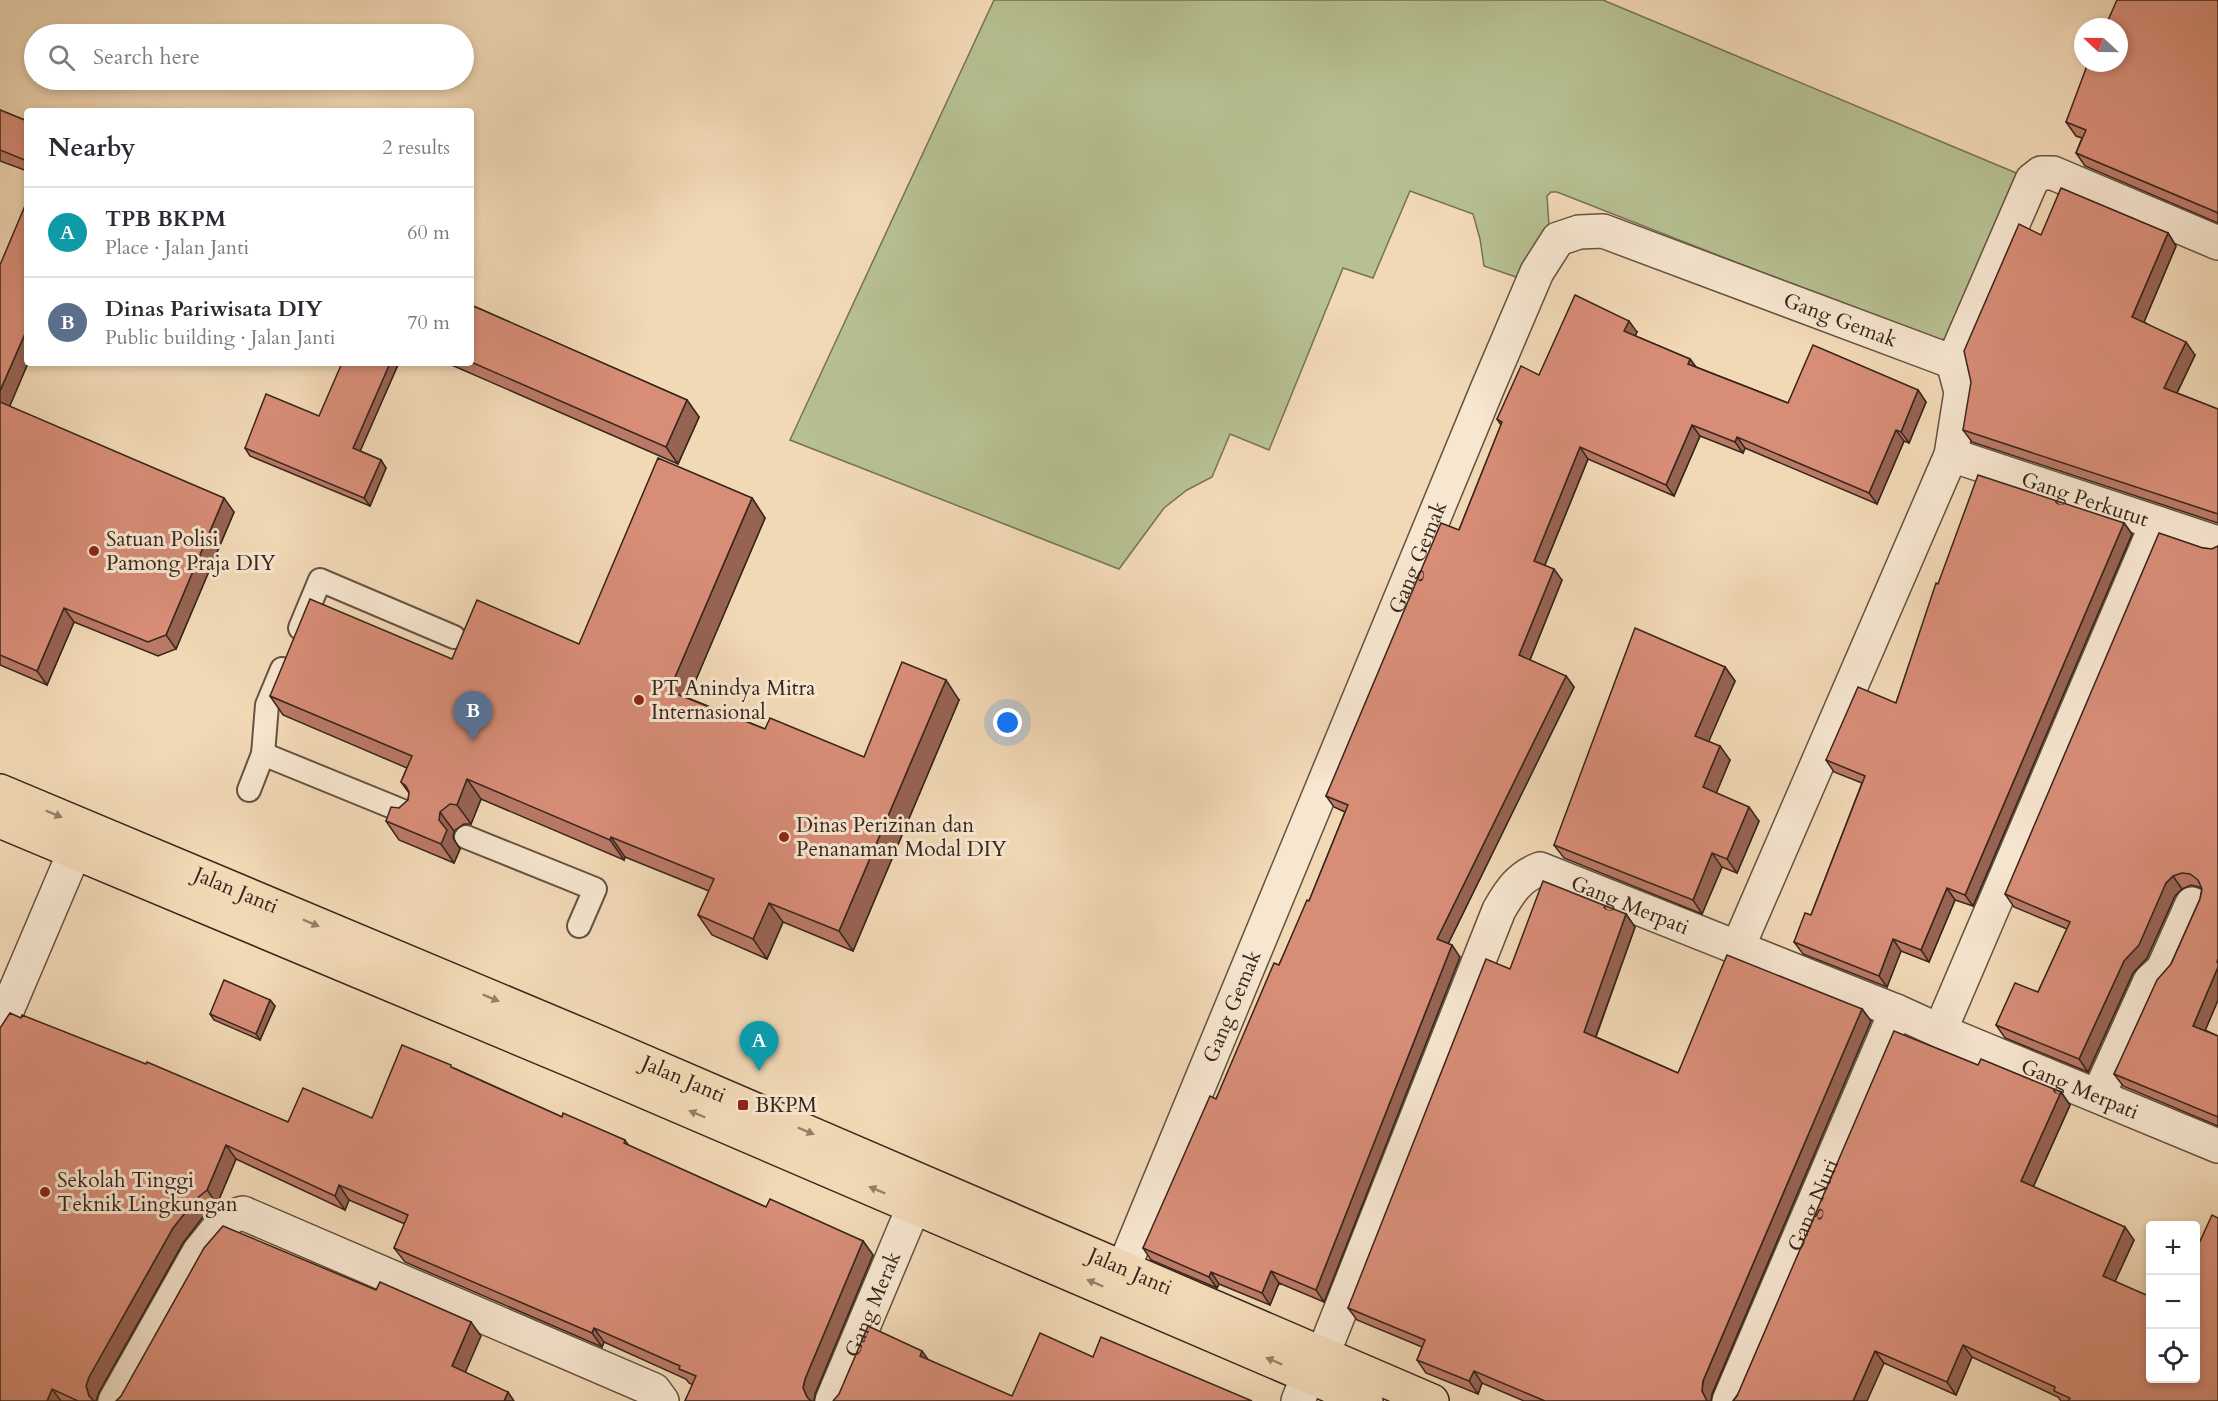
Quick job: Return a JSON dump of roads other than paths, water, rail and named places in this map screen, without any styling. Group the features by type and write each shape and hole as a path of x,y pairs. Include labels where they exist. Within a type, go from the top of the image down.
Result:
{"main road":[{"name":"Jalan Janti","path":"0,791 596,1041 1124,1267 1310,1377 1432,1401"},
{"name":"Jalan Janti","path":"0,821 585,1066 1366,1401"}],"street":[{"path":"1738,946 1951,454 1961,392 1953,362 2032,180 2041,173 2053,173 2218,243"},
{"name":"Gang Gemak","path":"1124,1267 1492,377 1537,272 1558,239 1579,232 1603,231 1953,362"},
{"name":"Gang Perkutut","path":"1951,454 2218,543"},
{"path":"1941,1031 2157,523"},
{"path":"0,1027 74,853"},
{"name":"Gang Merpati","path":"1310,1377 1494,921 1511,888 1527,874 1540,869 1738,946 2218,1146"},
{"path":"2098,1096 2150,981 2163,969 2192,904"},
{"name":"Gang Nuri","path":"1729,1401 1896,1011"},
{"name":"Gang Merak","path":"832,1401 914,1206"},
{"path":"115,1401 199,1252 221,1225 233,1216 243,1213 654,1390 662,1401"}],"lane":[{"path":"249,790 263,754 267,705 320,580 454,637"},
{"path":"263,754 410,814"},
{"path":"466,837 595,889 579,926"}],"place":[{"name":"Satuan Polisi Pamong Praja DIY","path":"94,551"},
{"name":"PT Anindya Mitra Internasional","path":"639,700"},
{"name":"Dinas Pariwisata DIY","path":"473,741"},
{"name":"Dinas Perizinan dan Penanaman Modal DIY","path":"784,837"},
{"name":"TPB BKPM","path":"759,1071"},
{"name":"BKPM","path":"743,1105"},
{"name":"Sekolah Tinggi Teknik Lingkungan","path":"45,1192"}]}
